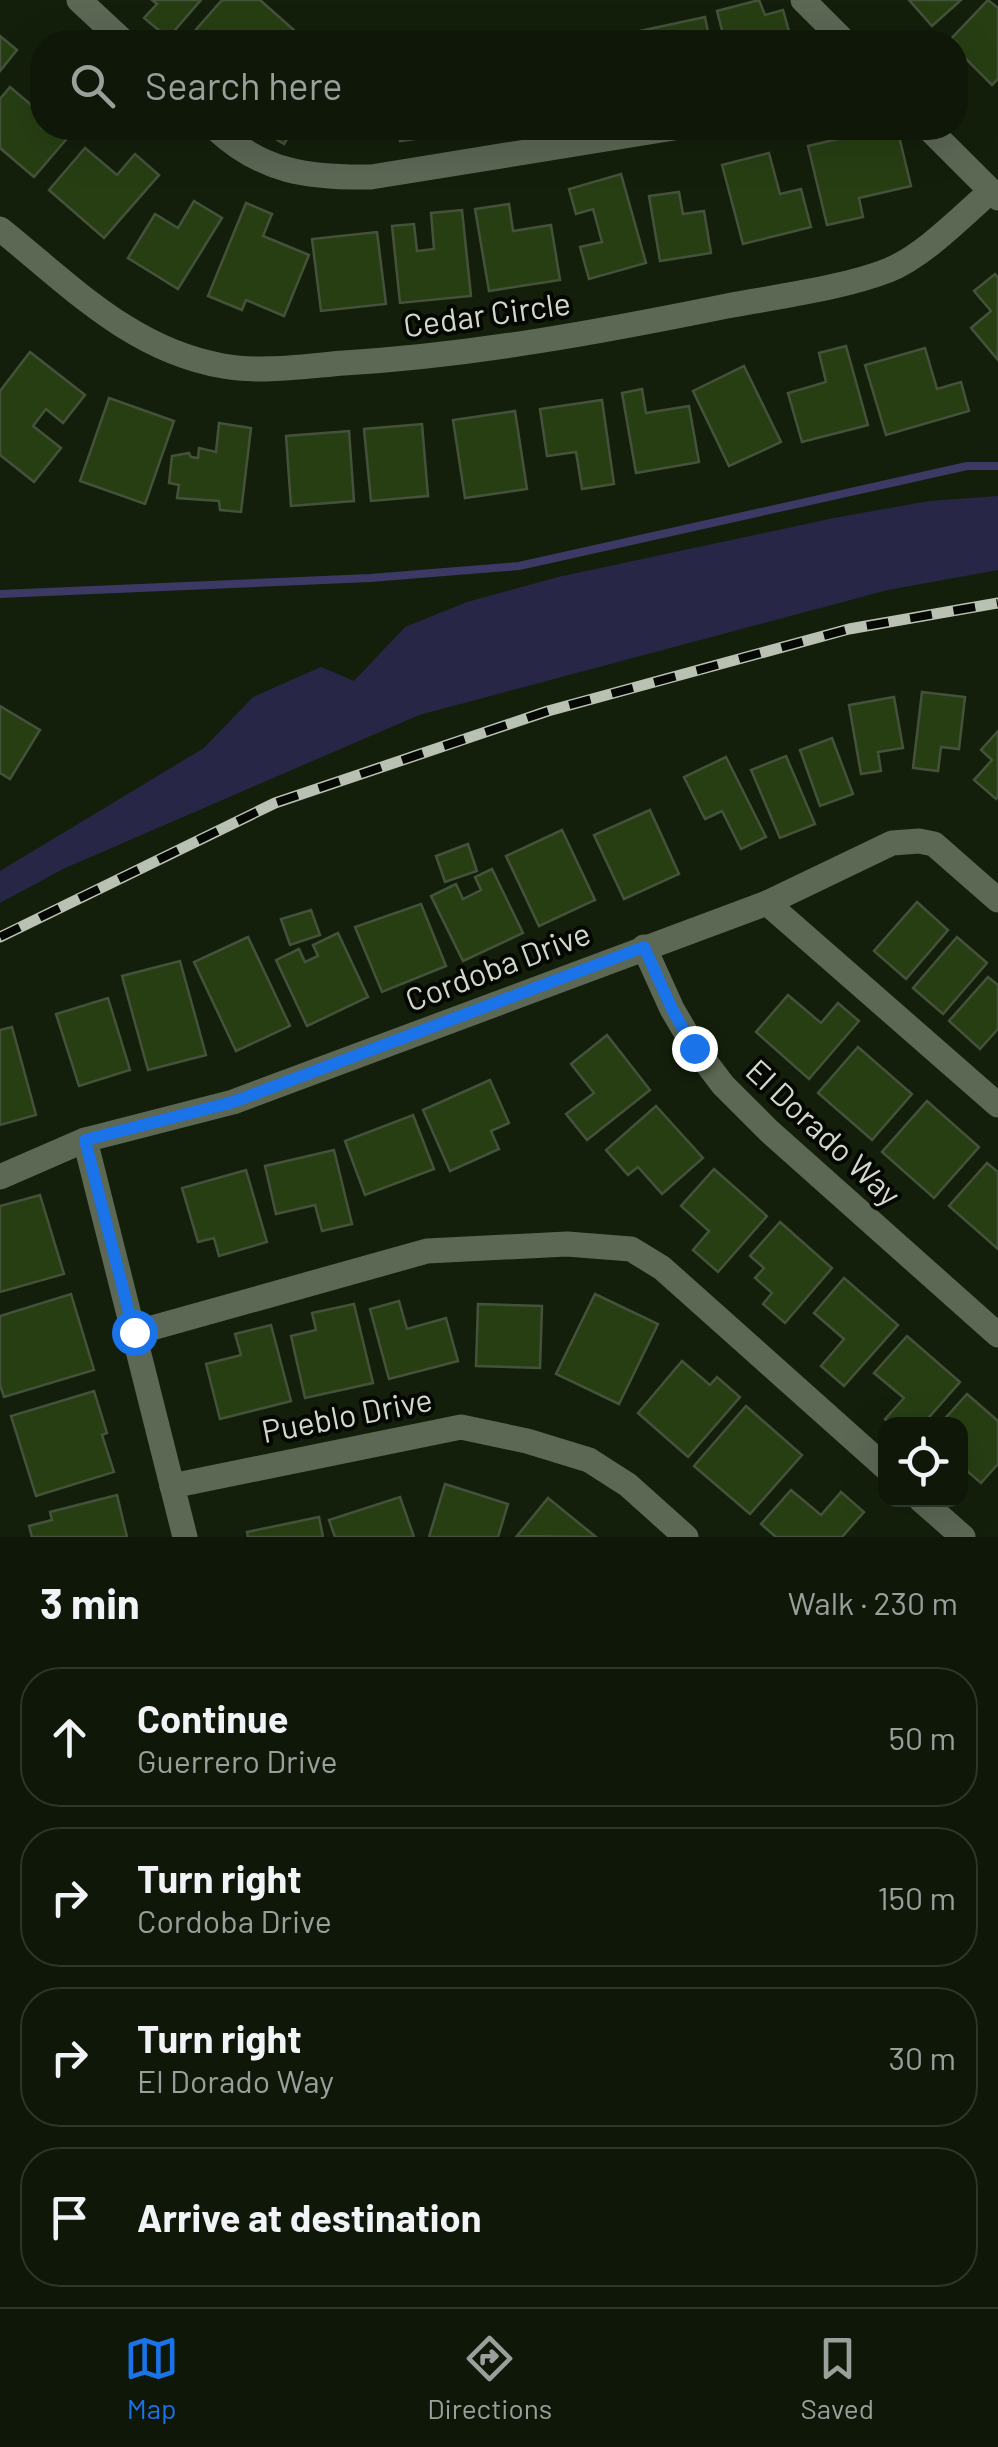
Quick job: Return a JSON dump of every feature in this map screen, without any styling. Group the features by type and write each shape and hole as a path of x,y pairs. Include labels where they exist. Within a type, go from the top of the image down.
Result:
{"street":[{"path":"79,0 111,30"},
{"path":"803,0 832,30"},
{"path":"228,140 237,148 306,176 338,178 370,178 601,140"},
{"path":"940,140 995,194"},
{"name":"Cedar Circle","path":"0,229 98,310 147,342 224,366 290,367 423,358 564,340 817,288 891,269 995,194"},
{"name":"Cordoba Drive","path":"0,1177 85,1140 233,1102 768,903 892,843 934,844 998,900"},
{"path":"768,903 998,1105"},
{"name":"El Dorado Way","path":"644,947 694,1048 723,1086 998,1335"},
{"path":"85,1140 185,1537"},
{"path":"134,1332 427,1251 567,1244 631,1248 662,1268 878,1461"},
{"name":"Pueblo Drive","path":"172,1486 461,1427 589,1460 628,1485 686,1537"},
{"path":"929,1507 963,1537"}],"shaded area":[{"path":"998,496 998,570 888,590 419,715 65,868 0,903 0,871 204,748 253,697 321,667 354,681 405,627 467,602 558,577 834,518 929,501"}],"building":[{"path":"152,0 201,0 175,30 158,30 144,18 157,4"},
{"path":"222,0 260,0 294,30 196,30"},
{"path":"759,0 765,15 783,10 789,30 722,30 717,11"},
{"path":"909,0 961,0 932,26"},
{"path":"988,0 998,8 998,79 992,85 968,61 968,30 959,30"},
{"path":"705,17 708,30 645,30"},
{"path":"0,36 17,50 0,71"},
{"path":"10,87 30,104 30,140 66,140 34,177 0,148 0,99"},
{"path":"834,140 900,140 911,186 859,198 863,217 827,225 808,146"},
{"path":"85,148 117,175 135,154 159,175 104,238 49,190"},
{"path":"769,153 780,194 801,189 811,227 743,244 722,165"},
{"path":"621,174 646,263 589,279 580,247 602,242 593,209 576,214 569,189"},
{"path":"679,192 683,214 704,211 711,253 660,261 649,196"},
{"path":"194,201 222,218 178,289 128,258 155,214 178,228"},
{"path":"246,203 272,214 263,236 309,255 284,316 246,300 242,310 208,296"},
{"path":"509,204 513,231 551,225 560,280 489,291 475,209"},
{"path":"462,210 471,296 400,303 392,226 414,224 417,251 434,249 431,213"},
{"path":"377,232 386,304 321,311 312,239"},
{"path":"995,274 998,360 971,328 991,311 974,291"},
{"path":"846,346 868,425 802,442 788,393 826,382 819,353"},
{"path":"925,348 937,389 961,382 969,411 886,435 865,365"},
{"path":"30,352 85,395 63,423 46,409 33,426 61,448 34,482 0,455 0,391"},
{"path":"744,366 781,442 729,466 693,391"},
{"path":"642,389 646,413 689,406 699,462 636,473 622,393"},
{"path":"109,398 174,421 145,504 80,481"},
{"path":"602,400 614,484 582,489 576,452 547,456 540,409"},
{"path":"515,411 527,489 465,498 453,420"},
{"path":"219,423 251,428 241,512 220,510 219,501 177,498 179,485 169,483 172,456 189,453 198,458 199,448 216,452"},
{"path":"422,424 428,496 371,501 364,429"},
{"path":"349,431 354,501 291,506 286,436"},
{"path":"922,692 965,697 959,749 941,747 938,771 913,768"},
{"path":"894,697 903,748 878,752 881,771 861,774 849,705"},
{"path":"0,706 40,730 10,779 0,773"},
{"path":"998,731 996,799 974,780 992,760 981,750"},
{"path":"832,738 853,794 820,806 800,750"},
{"path":"786,756 815,824 780,838 751,770"},
{"path":"726,757 766,837 741,849 722,811 705,819 684,777"},
{"path":"650,810 679,874 624,899 594,835"},
{"path":"562,830 595,900 539,926 506,856"},
{"path":"468,844 477,871 445,882 436,856"},
{"path":"492,869 523,933 463,961 431,896 456,884 463,899 481,890 475,877"},
{"path":"917,902 948,930 906,979 874,951"},
{"path":"421,904 446,966 382,992 355,927"},
{"path":"311,910 320,935 290,945 281,919"},
{"path":"338,933 368,997 307,1026 276,960 299,949 305,962 318,956 313,945"},
{"path":"248,937 290,1026 236,1051 194,962"},
{"path":"957,937 987,963 943,1014 913,988"},
{"path":"180,961 206,1055 148,1070 122,976"},
{"path":"988,977 998,985 998,1029 980,1049 949,1021"},
{"path":"788,995 821,1023 838,1003 859,1021 809,1079 756,1032"},
{"path":"108,998 130,1070 79,1086 56,1014"},
{"path":"12,1027 36,1115 0,1125 0,1030"},
{"path":"607,1035 650,1090 587,1140 566,1114 594,1093 571,1064"},
{"path":"858,1047 912,1094 872,1140 818,1093"},
{"path":"490,1080 509,1123 491,1131 499,1149 450,1171 423,1110"},
{"path":"927,1101 979,1147 934,1198 882,1152"},
{"path":"656,1106 703,1158 662,1194 638,1167 628,1175 606,1150"},
{"path":"413,1115 434,1169 365,1195 345,1141"},
{"path":"334,1150 352,1224 322,1231 315,1205 276,1214 265,1166"},
{"path":"987,1163 998,1172 998,1249 949,1206"},
{"path":"714,1169 767,1216 718,1272 693,1250 709,1231 681,1206"},
{"path":"246,1170 267,1242 219,1256 214,1238 198,1242 182,1188"},
{"path":"40,1195 64,1274 0,1292 0,1206"},
{"path":"780,1222 832,1268 785,1323 763,1304 772,1293 755,1278 764,1268 750,1256"},
{"path":"844,1278 898,1325 844,1386 821,1366 844,1339 814,1313"},
{"path":"71,1294 94,1370 4,1397 0,1385 0,1316"},
{"path":"595,1294 658,1324 619,1404 556,1374"},
{"path":"399,1301 407,1329 446,1318 458,1361 389,1379 370,1309"},
{"path":"354,1304 373,1383 305,1398 291,1336 316,1330 312,1313"},
{"path":"478,1304 542,1306 540,1368 476,1366"},
{"path":"271,1325 291,1401 220,1419 206,1364 241,1355 235,1334"},
{"path":"907,1336 960,1382 929,1417 887,1417 904,1398 874,1373"},
{"path":"682,1361 710,1385 717,1377 740,1397 688,1457 638,1413"},
{"path":"94,1391 114,1472 36,1496 11,1416"},
{"path":"967,1394 998,1421 998,1464 981,1483 968,1472 968,1417 946,1417"},
{"path":"746,1406 802,1455 750,1514 694,1466"},
{"path":"445,1484 508,1504 498,1537 429,1537"},
{"path":"791,1490 821,1515 841,1492 864,1512 842,1537 776,1537 761,1524"},
{"path":"117,1495 127,1537 32,1537 29,1526 52,1520 50,1512"},
{"path":"400,1497 414,1537 335,1537 329,1520"},
{"path":"548,1498 596,1537 517,1536"},
{"path":"319,1517 323,1537 248,1537 247,1532"}],"waterway":[{"path":"0,594 370,578 519,566 967,466 998,466"}],"railway":[{"path":"0,937 275,803 548,711 849,629 998,603"}],"route":[{"path":"134,1332 85,1140 233,1102 644,947 694,1048"}]}
